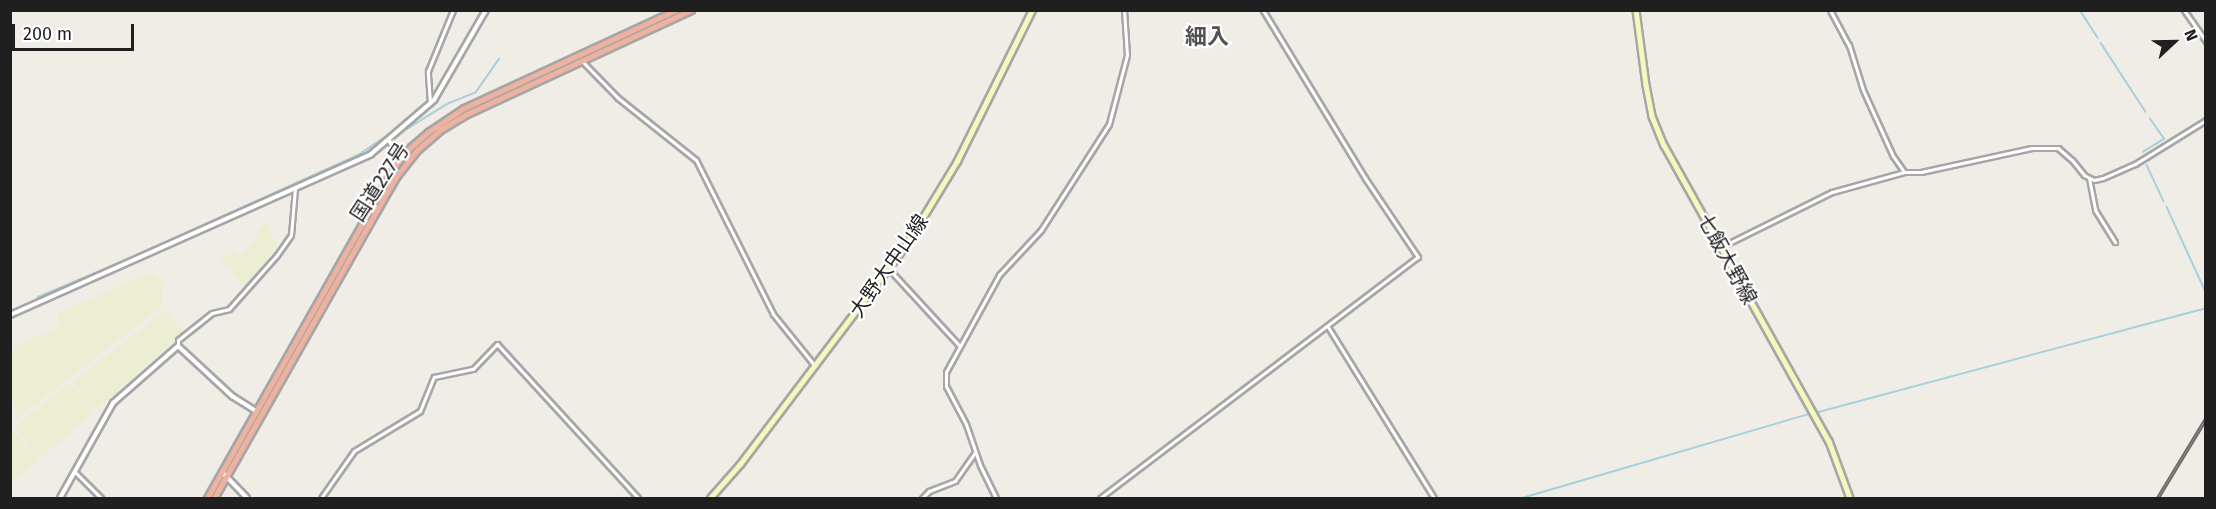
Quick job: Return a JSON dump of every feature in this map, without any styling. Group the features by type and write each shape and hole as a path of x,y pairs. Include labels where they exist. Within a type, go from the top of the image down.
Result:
{"highway":[{"name":"国道227号","path":"207,498 224,474 406,158 440,130 467,114 676,10"},
{"name":"国道227号","path":"580,58 691,10"},
{"name":"国道227号","path":"214,498 224,474"}],"main road":[{"name":"大野大中山線","path":"710,498 724,484 889,269 957,161 1032,10"},
{"name":"七飯大野線","path":"1636,10 1641,59 1658,131 1814,413 1834,454 1850,498"}],"street":[{"path":"430,105 427,96 429,71 453,10"},
{"path":"10,315 371,154 430,105 445,84 486,10"},
{"path":"996,498 975,452 966,424 946,386 948,365 999,275 1041,230 1109,124 1127,55 1124,10"},
{"path":"1100,498 1418,257 1365,178 1263,10"},
{"path":"1830,10 1849,45 1863,90 1893,156 1904,172"},
{"path":"2184,10 2205,42"},
{"path":"580,58 618,98 696,160 773,314 815,366"},
{"path":"2089,178 2103,178 2127,168 2205,120"},
{"path":"389,141 406,158"},
{"path":"1721,247 1832,192 1904,172 1921,172 2031,148 2050,147 2063,151 2089,178 2093,205 2115,242"},
{"path":"259,413 232,396 178,346 178,340 212,313 230,309 278,255 291,235 295,188"},
{"path":"889,269 959,345"},
{"path":"1328,327 1434,498"},
{"path":"321,498 354,451 420,411 434,377 473,369 497,344 638,498"},
{"path":"60,498 113,403 178,346"},
{"path":"922,498 928,491 955,481 975,452"},
{"path":"74,471 101,498"},
{"path":"224,474 247,498"}],"green space":[{"path":"266,221 277,245 260,269 248,246 254,243 255,236"},
{"path":"248,248 259,269 244,287 228,266 226,267 219,261 234,251 238,256"},
{"path":"152,272 156,279 164,276 161,307 18,418 11,397 11,348 61,326 57,313"},
{"path":"164,311 184,332 97,409 93,408 92,413 43,457 37,456 14,427 69,383 90,405 72,382"},
{"path":"12,430 38,460 11,484 10,431"}],"waterway":[{"path":"2080,10 2098,38"},
{"path":"2101,43 2146,112"},
{"path":"407,129 447,104 476,92 499,59"},
{"path":"2143,152 2164,139 2150,119"},
{"path":"120,263 358,155 394,131"},
{"path":"2147,165 2164,201"},
{"path":"2167,207 2206,292"},
{"path":"37,300 38,297 119,263"},
{"path":"10,319 39,305"},
{"path":"1815,413 2206,308"},
{"path":"1522,498 1810,414"}],"railway":[{"path":"2158,498 2206,419"}],"district":[{"name":"細入","path":"1207,37"}]}
